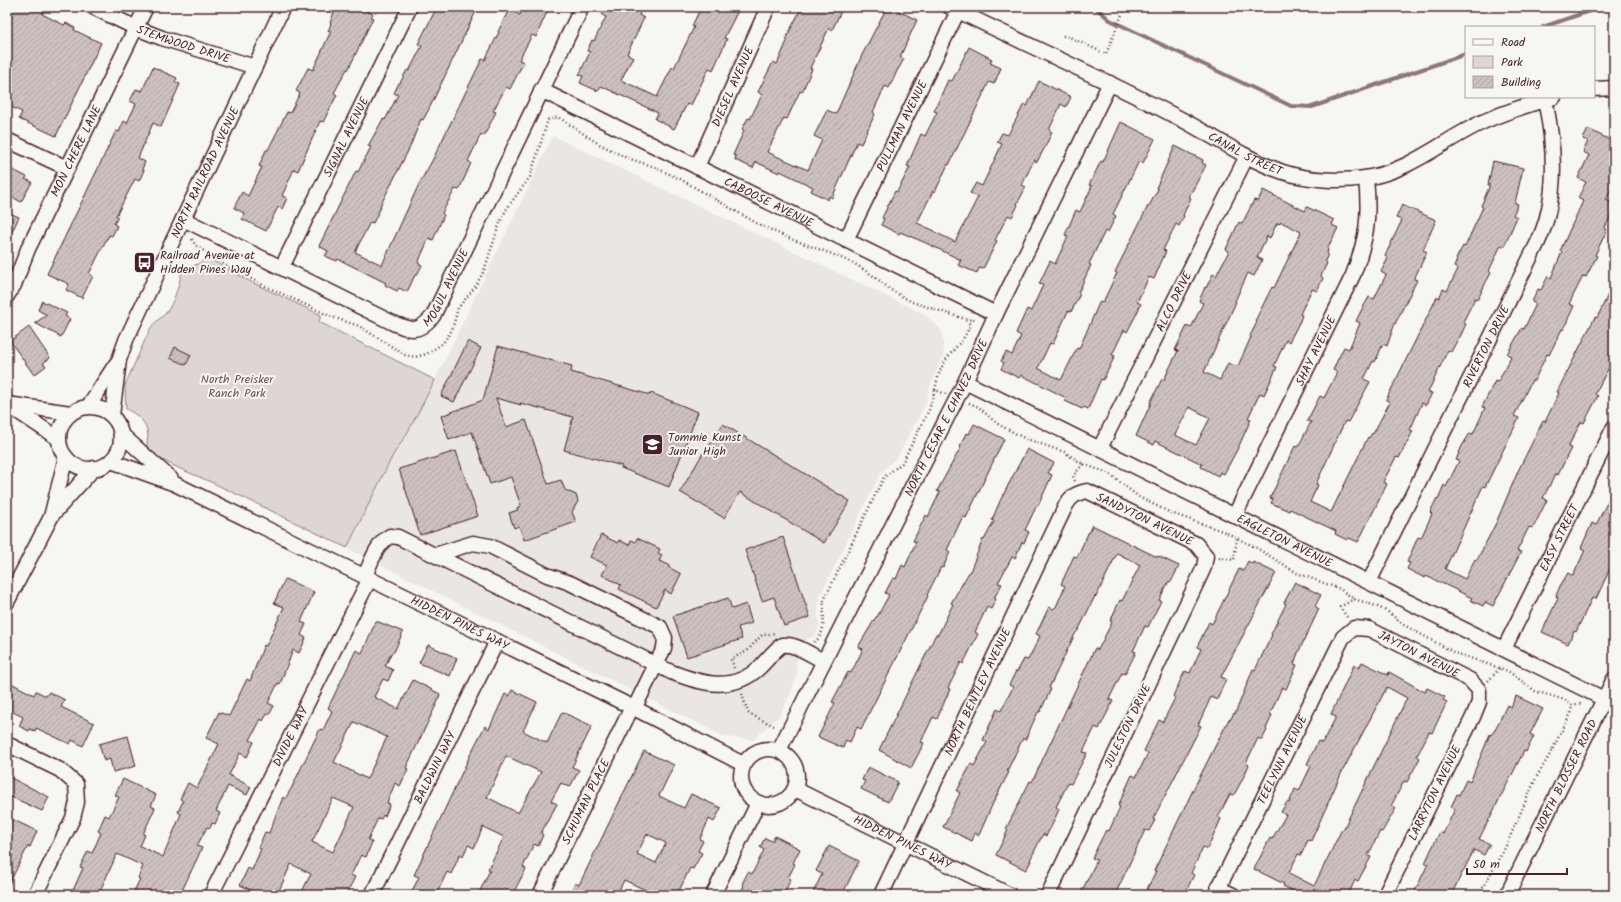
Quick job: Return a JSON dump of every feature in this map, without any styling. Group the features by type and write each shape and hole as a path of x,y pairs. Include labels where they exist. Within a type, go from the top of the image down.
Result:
{"street":[{"name":"STEMWOOD DRIVE","path":"93,7 136,28 162,38 255,67"},
{"name":"MON CHERE LANE","path":"7,296 14,285 28,249 146,7"},
{"name":"NORTH RAILROAD AVENUE","path":"112,416 119,360 126,340 283,7"},
{"name":"SIGNAL AVENUE","path":"282,267 410,7"},
{"name":"MOGUL AVENUE","path":"183,219 392,323 410,330 424,326 433,316 582,7"},
{"name":"DIESEL AVENUE","path":"697,167 768,7"},
{"name":"CANAL STREET","path":"954,9 1110,83 1179,118 1263,164 1285,172 1312,178 1336,180 1366,178 1405,166 1484,121 1549,98"},
{"name":"PULLMAN AVENUE","path":"846,240 954,9"},
{"name":"NORTH CESAR E CHAVEZ DRIVE","path":"780,750 965,382 996,314 1110,83"},
{"path":"1595,89 1614,88"},
{"name":"CABOOSE AVENUE","path":"541,90 996,314"},
{"name":"RIVERTON DRIVE","path":"1369,582 1538,242 1548,214 1554,167 1549,98"},
{"path":"7,140 67,168"},
{"name":"ALCO DRIVE","path":"1100,448 1247,156"},
{"name":"SHAY AVENUE","path":"1236,516 1353,275 1363,249 1368,225 1366,178"},
{"name":"NORTH RAILROAD AVENUE","path":"88,407 119,360"},
{"name":"EAGLETON AVENUE","path":"965,382 1604,699"},
{"path":"7,404 71,413"},
{"path":"7,404 60,439"},
{"path":"88,407 105,411 112,416 118,424 121,434 117,453 103,466 94,468 84,468 74,464 66,458 60,446 60,429 65,420 71,413 88,407"},
{"name":"EASY STREET","path":"1504,649 1614,427"},
{"name":"HIDDEN PINES WAY","path":"121,434 176,484"},
{"path":"7,602 51,517 66,458"},
{"name":"HIDDEN PINES WAY","path":"111,460 176,484 368,577 743,764"},
{"path":"51,517 94,468"},
{"name":"SANDYTON AVENUE","path":"1080,493 1087,491 1196,544 1206,556"},
{"name":"NORTH BENTLEY AVENUE","path":"881,895 1066,505 1070,498 1080,493"},
{"name":"DIVIDE WAY","path":"212,895 368,577 379,546 384,539 390,536 398,537 435,555"},
{"name":"SCHUMAN PLACE","path":"435,555 473,543 490,546 547,575 577,586 660,627 665,638 665,644 540,895"},
{"path":"435,555 655,664 694,681 706,684 728,683 738,680 748,676 760,667 771,654 782,645 787,644 824,661"},
{"name":"JULESTON DRIVE","path":"1048,895 1199,578 1204,567 1206,556"},
{"name":"JAYTON AVENUE","path":"1354,628 1369,629 1470,680 1479,690"},
{"name":"TEELYNN AVENUE","path":"1216,891 1343,637 1354,628"},
{"name":"BALDWIN WAY","path":"372,895 497,641"},
{"name":"NORTH BLOSSER ROAD","path":"1507,895 1614,679"},
{"name":"LARRYTON AVENUE","path":"1385,895 1473,717 1479,702 1479,690"},
{"path":"7,744 60,770 76,784 77,802 73,818 35,895"},
{"path":"771,748 780,750 792,760 795,766 797,774 795,789 790,796 779,803 766,805 758,803 747,794 741,782 740,773 743,764 748,757 759,750 771,748"},
{"name":"HIDDEN PINES WAY","path":"795,789 1010,895"},
{"path":"713,895 758,803"},
{"path":"1216,891 1232,895"}],"path":[{"path":"1063,36 1067,36 1106,54 1125,7"},
{"path":"183,219 195,245 228,266 297,302 332,317 359,326 405,355 415,357 427,354 443,343 452,330 458,308 475,287 484,271 504,214 530,177 548,120 558,117 599,144 627,158 652,166 680,179 758,224 791,239 855,264 891,290 912,302 968,320 996,314"},
{"path":"810,643 817,640 823,627 824,600 884,477 902,463 929,410 944,362 968,333 970,324 968,320"},
{"path":"935,390 979,407 996,423 1024,438 1064,452 1083,464 1108,473 1139,498 1171,514 1225,532 1255,547 1297,573 1340,590 1354,599 1376,606 1388,612 1404,625 1456,652 1508,671 1535,691 1565,700 1572,705 1604,699"},
{"path":"1080,493 1074,476 1083,464"},
{"path":"1206,556 1234,560 1237,538"},
{"path":"1354,599 1340,607 1354,628"},
{"path":"777,632 762,635 747,651 731,659 748,713 778,728"},
{"path":"1479,690 1500,668"},
{"path":"1479,895 1505,848 1536,778 1550,756 1571,714 1572,705"}],"shaded area":[{"name":"Tommie Kunst Junior High","path":"553,136 924,314 942,331 944,354 929,388 926,403 898,456 880,474 820,596 818,606 819,627 815,636 807,639 796,663 797,675 790,695 779,716 753,740 725,737 347,548 391,458 408,432 435,380"}],"green space":[{"name":"North Preisker Ranch Park","path":"206,257 251,282 321,315 319,322 435,380 408,432 393,455 347,548 173,465 150,452 147,448 148,435 144,422 134,413 126,409 125,385 150,329 155,322 166,313 172,303 179,285 182,268 196,265"}],"building":[{"path":"7,7 35,7 44,11 42,14 64,25 66,23 75,28 74,30 101,43 56,136 19,119 22,112 7,105"},
{"path":"336,7 357,7 373,14 371,17 373,18 348,70 347,69 334,93 337,95 323,122 320,121 298,171 294,169 282,196 287,198 282,209 278,207 266,231 242,219 244,213 234,208 242,192 248,196 262,167 259,166 266,150 268,150 287,112 290,113 300,93 296,91 308,68 313,70 331,31 328,31"},
{"path":"437,7 478,7 429,109 423,120 421,119 409,149 373,223 370,222 355,252 382,265 419,184 432,161 482,59 485,60 509,10 520,15 523,7 549,7 536,37 532,35 519,60 524,62 510,89 506,87 493,111 496,112 484,136 481,134 468,161 471,163 459,190 455,189 442,213 444,215 433,240 429,238 418,263 422,265 417,275 415,275 407,292 399,288 397,291 385,285 386,283 338,259 337,261 325,256 328,251 319,246 356,171 358,172 371,147 368,146 383,119 385,120 398,95 394,93 407,70 409,71 422,46 418,44"},
{"path":"606,7 643,7 639,15 644,18 627,54 633,57 621,80 657,97 672,67 674,68 694,27 692,26 701,7 740,7 724,38 727,39 713,70 709,68 691,105 687,104 674,129 655,119 658,113 652,110 601,86 598,91 580,83 583,76 579,75 590,52 587,51 592,40 594,41 606,17 602,15"},
{"path":"802,7 843,7 832,30 829,28 810,68 812,69 802,92 800,91 787,119 784,118 767,152 808,170 822,140 814,136 827,110 836,114 862,55 887,7 891,7 917,20 900,57 904,59 889,88 885,86 873,112 875,114 861,144 857,142 832,198 829,196 828,200 811,191 813,187 780,171 779,173 756,162 753,168 735,160 736,156 733,155 744,131 742,129 748,118 750,119 762,95 758,92 773,62 777,64 788,39 786,38"},
{"path":"969,47 992,59 990,63 1001,68 994,84 989,82 949,165 948,164 935,192 933,191 917,223 955,242 978,197 970,193 976,183 982,186 1002,144 997,142 1002,133 1008,135 1024,104 1027,106 1039,81 1071,97 1066,107 1061,104 1049,130 1052,132 1046,145 1037,162 1034,160 1022,185 1026,187 1017,204 1018,205 1012,217 1008,215 995,240 997,241 983,269 979,268 977,273 958,265 961,260 926,243 900,232 899,234 881,225 884,219 882,218 895,191 897,192 910,167 907,166 921,134 925,136 937,112 934,111 948,80 952,81"},
{"path":"153,67 177,78 175,82 180,84 161,127 153,123 138,158 145,162 142,169 144,170 139,181 135,179 116,216 118,217 114,224 117,226 112,236 109,235 107,238 89,274 93,276 82,298 66,290 69,284 47,274 116,131 119,132 124,121 127,123 136,104 130,101 136,89 142,91"},
{"path":"1121,122 1155,139 1143,163 1139,161 1113,214 1116,216 1108,232 1105,231 1089,264 1091,265 1078,293 1080,294 1071,312 1068,311 1053,344 1050,343 1038,368 1061,380 1077,348 1079,349 1100,301 1103,302 1117,273 1115,272 1158,189 1156,188 1175,146 1203,160 1202,163 1206,165 1189,197 1191,198 1179,226 1176,224 1163,250 1166,251 1154,279 1149,277 1137,302 1141,304 1127,332 1124,330 1112,355 1115,356 1103,380 1101,379 1088,409 1084,407 1082,409 1065,401 1066,398 1021,375 1019,378 1001,369 1004,363 1001,361 1006,352 1012,355 1021,336 1016,333 1027,309 1031,311 1043,285 1039,284 1050,261 1055,264 1068,236 1065,235 1076,210 1080,212 1092,186 1089,185 1101,161 1103,162"},
{"path":"1588,129 1614,142 1614,158 1609,169 1614,172 1614,184 1606,200 1614,204 1614,210 1604,229 1607,230 1595,255 1597,256 1586,277 1583,276 1569,304 1574,306 1563,330 1562,329 1549,355 1547,354 1534,381 1532,380 1514,416 1519,418 1485,487 1483,486 1445,569 1465,579 1475,559 1477,560 1496,523 1519,469 1543,421 1545,422 1559,393 1557,392 1595,317 1597,318 1614,282 1614,362 1610,370 1608,369 1595,394 1598,396 1584,423 1581,422 1568,447 1571,448 1558,475 1556,473 1543,498 1547,500 1533,528 1529,527 1517,551 1521,552 1493,606 1485,602 1483,606 1470,600 1472,598 1450,587 1426,576 1425,578 1407,569 1410,563 1407,562 1418,537 1421,538 1432,514 1430,512 1437,498 1438,499 1444,485 1446,487 1459,461 1456,460 1462,446 1470,433 1473,434 1485,408 1482,407 1495,381 1498,382 1511,356 1507,354 1522,328 1524,329 1536,304 1532,302 1538,289 1541,290 1548,276 1551,278 1562,252 1560,251 1583,201 1578,198 1586,182 1578,178 1589,155 1583,152 1588,141 1583,139"},
{"path":"1493,161 1523,168 1515,203 1518,204 1513,215 1517,217 1504,247 1501,245 1489,271 1491,273 1478,299 1475,298 1463,322 1466,324 1460,337 1451,352 1448,350 1428,392 1432,393 1426,405 1422,403 1410,430 1413,431 1399,458 1396,457 1383,482 1387,484 1358,542 1349,538 1347,540 1335,534 1336,531 1290,509 1289,511 1271,503 1273,499 1270,498 1295,446 1298,447 1311,422 1307,421 1320,396 1324,398 1337,372 1333,370 1344,347 1349,349 1360,323 1356,321 1361,311 1369,297 1374,299 1386,275 1381,272 1388,258 1385,256 1402,220 1396,218 1402,205 1436,220 1423,250 1427,252 1414,279 1417,280 1394,326 1387,346 1383,344 1375,362 1373,361 1364,379 1370,382 1348,422 1345,421 1316,484 1318,485 1310,502 1331,512 1368,437 1369,438 1372,433 1373,434 1390,402 1386,400 1437,297 1439,298 1443,289 1447,291 1458,269 1454,267 1457,260 1456,259 1463,246 1465,247 1483,207 1481,206 1490,185 1488,185"},
{"path":"7,167 27,177 25,179 32,182 21,202 7,194"},
{"path":"1263,190 1305,211 1307,207 1334,220 1332,225 1338,228 1327,249 1328,254 1325,261 1327,263 1321,276 1323,278 1317,291 1312,289 1300,314 1302,315 1300,321 1289,342 1286,340 1274,366 1277,367 1264,395 1260,393 1248,418 1251,419 1238,448 1224,474 1220,472 1218,476 1201,467 1202,464 1155,441 1154,445 1136,436 1150,403 1162,379 1164,380 1178,351 1175,350 1187,326 1191,328 1203,303 1199,301 1205,287 1206,288 1213,274 1216,276 1229,251 1226,249 1239,222 1242,224 1254,200 1258,201","holes":["1281,222 1301,232 1274,288 1272,287 1255,321 1257,322 1238,366 1228,363 1220,380 1204,372 1248,273 1254,276 1262,260 1257,257 1267,236 1270,238 1277,223 1280,224","1189,407 1210,418 1196,445 1175,435"]},
{"path":"7,212 19,217 7,242"},
{"path":"42,301 67,313 65,316 70,319 61,337 35,323 47,315 38,310"},
{"path":"29,327 50,358 43,363 46,366 34,375 10,341"},
{"path":"468,341 481,348 454,402 441,396"},
{"path":"498,346 572,366 571,372 650,395 651,393 698,412 669,487 621,468 622,466 564,450 573,417 496,398 506,427 526,420 548,484 561,480 565,490 576,495 578,501 572,512 576,522 524,540 519,526 514,528 509,513 518,510 517,508 521,506 511,477 490,484 472,432 449,440 441,416 483,400"},
{"path":"175,347 191,355 186,365 170,358"},
{"path":"723,424 850,501 824,543 740,492 724,518 680,492 703,453 704,454"},
{"path":"974,424 1004,439 966,518 963,516 947,550 950,552 943,568 941,567 861,729 857,727 850,742 846,740 843,748 818,737 835,703 832,702 848,672 851,673 863,649 858,647 889,595 885,593 893,578 896,579 902,565 905,567 916,542 913,541 926,515 928,517 940,492 937,491 961,447 960,446 966,433 969,434"},
{"path":"1027,449 1054,463 1048,473 1052,475 1025,530 1029,532 1024,543 1022,542 1015,558 1012,557 998,583 1002,584 994,598 996,599 991,609 987,607 975,632 978,634 963,664 961,662 948,688 950,689 937,719 933,717 921,742 924,743 911,768 879,750 936,634 938,635 953,604 951,603 971,569 983,539 984,540 994,521 992,520 1000,501"},
{"path":"456,451 478,516 420,535 399,469"},
{"path":"1614,489 1614,560 1596,599 1592,598 1576,632 1574,631 1568,644 1542,632 1558,598 1556,596 1560,586 1568,573 1573,576 1585,550 1581,548 1592,523 1596,525"},
{"path":"1092,525 1157,557 1158,556 1179,566 1171,582 1169,581 1159,600 1161,601 1148,627 1145,626 1133,651 1136,652 1125,674 1122,673 1109,699 1113,701 1099,729 1095,727 1083,752 1087,753 1071,784 1068,783 1056,807 1059,809 1052,825 1046,836 1043,834 1026,870 996,855 1008,830 1006,829 1030,781 1032,782 1095,648 1098,650 1112,622 1110,621 1120,600 1122,601 1140,565 1117,553 1096,597 1095,596 1079,629 1075,634 1049,688 1051,689 1040,712 1038,712 1025,740 1023,738 1007,771 1009,772 979,835 975,833 972,841 943,827 960,793 957,791 971,764 974,766 987,742 983,740 997,709 1001,711 1013,687 1009,685 1016,671 1017,672 1024,659 1028,660 1040,636 1036,634 1049,607 1053,609 1056,607 1065,586 1061,584 1074,556 1077,557"},
{"path":"601,535 618,543 619,540 629,545 631,540 636,542 637,538 660,549 658,553 662,555 659,561 669,565 668,567 681,574 671,594 665,590 656,607 619,589 621,585 602,575 607,565 590,557"},
{"path":"783,537 810,617 784,626 774,597 762,601 745,550"},
{"path":"1248,561 1276,573 1221,677 1226,679 1217,700 1211,697 1198,725 1201,726 1153,819 1155,820 1149,831 1145,830 1115,895 1080,895 1097,860 1092,858 1106,830 1109,831 1132,775 1136,777 1148,753 1144,751 1159,720 1163,722 1175,698 1173,696 1185,671 1190,673 1201,649 1197,647 1209,622 1212,624 1239,569 1243,571"},
{"path":"285,579 314,592 301,622 306,624 301,635 306,638 299,653 293,650 280,684 278,683 268,703 274,706 269,715 267,714 263,721 261,719 250,740 254,742 247,757 240,753 229,775 251,787 247,795 228,786 216,811 220,813 215,824 212,823 210,828 207,827 197,846 202,848 180,895 132,895 140,879 138,878 143,866 117,854 98,895 71,895 83,868 80,867 88,851 92,853 101,833 98,831 105,815 109,817 119,797 115,795 123,779 156,795 151,806 155,808 143,834 145,835 140,846 163,857 181,814 178,812 183,801 180,799 188,783 197,788 219,744 206,738 219,712 229,716 247,679 250,681 264,645 266,646 284,607 274,603"},
{"path":"1295,582 1321,595 1315,606 1319,609 1298,653 1294,664 1297,665 1286,689 1282,687 1270,714 1272,715 1266,729 1267,730 1262,740 1258,738 1246,763 1249,765 1241,782 1234,795 1230,794 1218,817 1221,819 1207,849 1203,847 1191,873 1194,875 1184,895 1144,895 1194,788 1229,719 1230,720 1234,713 1235,714 1253,669 1255,670 1272,635 1271,634 1286,604 1284,603"},
{"path":"728,598 732,609 746,604 752,623 738,627 742,639 687,657 673,616"},
{"path":"376,621 403,632 394,652 392,652 385,666 393,670 388,681 383,679 374,697 398,709 413,680 440,694 406,768 408,769 400,786 395,783 387,803 390,804 385,816 383,815 381,819 378,818 368,840 372,842 366,857 361,855 351,875 355,877 346,895 300,895 311,874 291,864 277,895 262,895 240,885 248,868 252,870 261,849 258,848 265,832 269,833 283,797 285,799 291,789 320,729 323,730 332,711 328,708 356,650 362,653","holes":["354,722 387,737 367,779 334,762","333,798 354,807 333,852 312,842"]},
{"path":"428,645 457,658 450,676 419,663"},
{"path":"1362,662 1388,675 1389,672 1425,692 1427,688 1445,697 1443,700 1447,702 1432,733 1429,732 1417,756 1420,758 1407,782 1404,781 1391,806 1396,808 1382,832 1380,831 1368,856 1371,857 1358,881 1355,880 1348,895 1300,895 1283,886 1284,884 1254,869 1270,838 1272,839 1286,815 1281,812 1287,802 1289,803 1295,789 1299,791 1311,766 1307,764 1318,741 1322,743 1336,717 1331,714 1354,665 1359,668","holes":["1387,687 1407,698 1314,886 1289,873 1298,854 1301,855 1308,840 1311,841 1341,774"]},
{"path":"7,681 34,695 36,691 46,696 49,692 65,700 61,707 94,723 83,746 72,740 70,744 36,728 35,731 30,729 29,731 19,726 23,717 7,709"},
{"path":"512,690 537,702 523,731 547,743 562,712 592,726 572,767 579,770 570,787 561,783 551,801 557,804 541,833 543,835 538,846 534,844 523,867 526,869 512,895 478,895 490,870 488,869 504,837 483,827 474,848 468,845 463,856 460,854 451,874 447,872 436,895 410,895 419,877 414,875 473,749 485,726 489,729 505,694 509,696","holes":["506,756 541,772 518,813 487,797"]},
{"path":"1516,696 1543,709 1530,734 1534,736 1526,752 1524,751 1479,839 1490,844 1484,855 1474,850 1451,895 1413,895 1428,864 1425,863 1431,850 1440,832 1443,834 1455,809 1451,807 1457,794 1459,795 1466,780 1470,782 1490,734 1491,735 1495,730 1507,705 1511,707"},
{"path":"128,736 136,766 113,772 110,759 104,761 99,744"},
{"path":"644,751 674,765 659,796 684,808 691,794 721,808 714,822 709,819 700,839 703,841 698,851 702,853 693,869 690,868 677,895 656,895 624,880 617,895 570,895 575,883 579,885","holes":["647,834 666,843 656,863 637,854"]},
{"path":"868,767 898,782 888,802 861,789 865,781 862,780"},
{"path":"7,776 49,797 42,811 7,795"},
{"path":"7,817 37,831 30,847 28,846 7,888"},
{"path":"775,836 800,849 788,878 791,879 783,895 753,895 742,890 744,885 742,884 748,872 752,874 764,850 760,847 765,838 772,841"},
{"path":"829,846 859,861 842,895 812,895 822,874 816,871"}],"waterway":[{"path":"1095,7 1110,20 1291,106 1312,107 1465,54"},
{"path":"1546,26 1601,7"}],"place":[{"name":"Railroad Avenue at Hidden Pines Way","path":"145,262"},
{"name":"Tommie Kunst Junior High","path":"652,444"}]}
